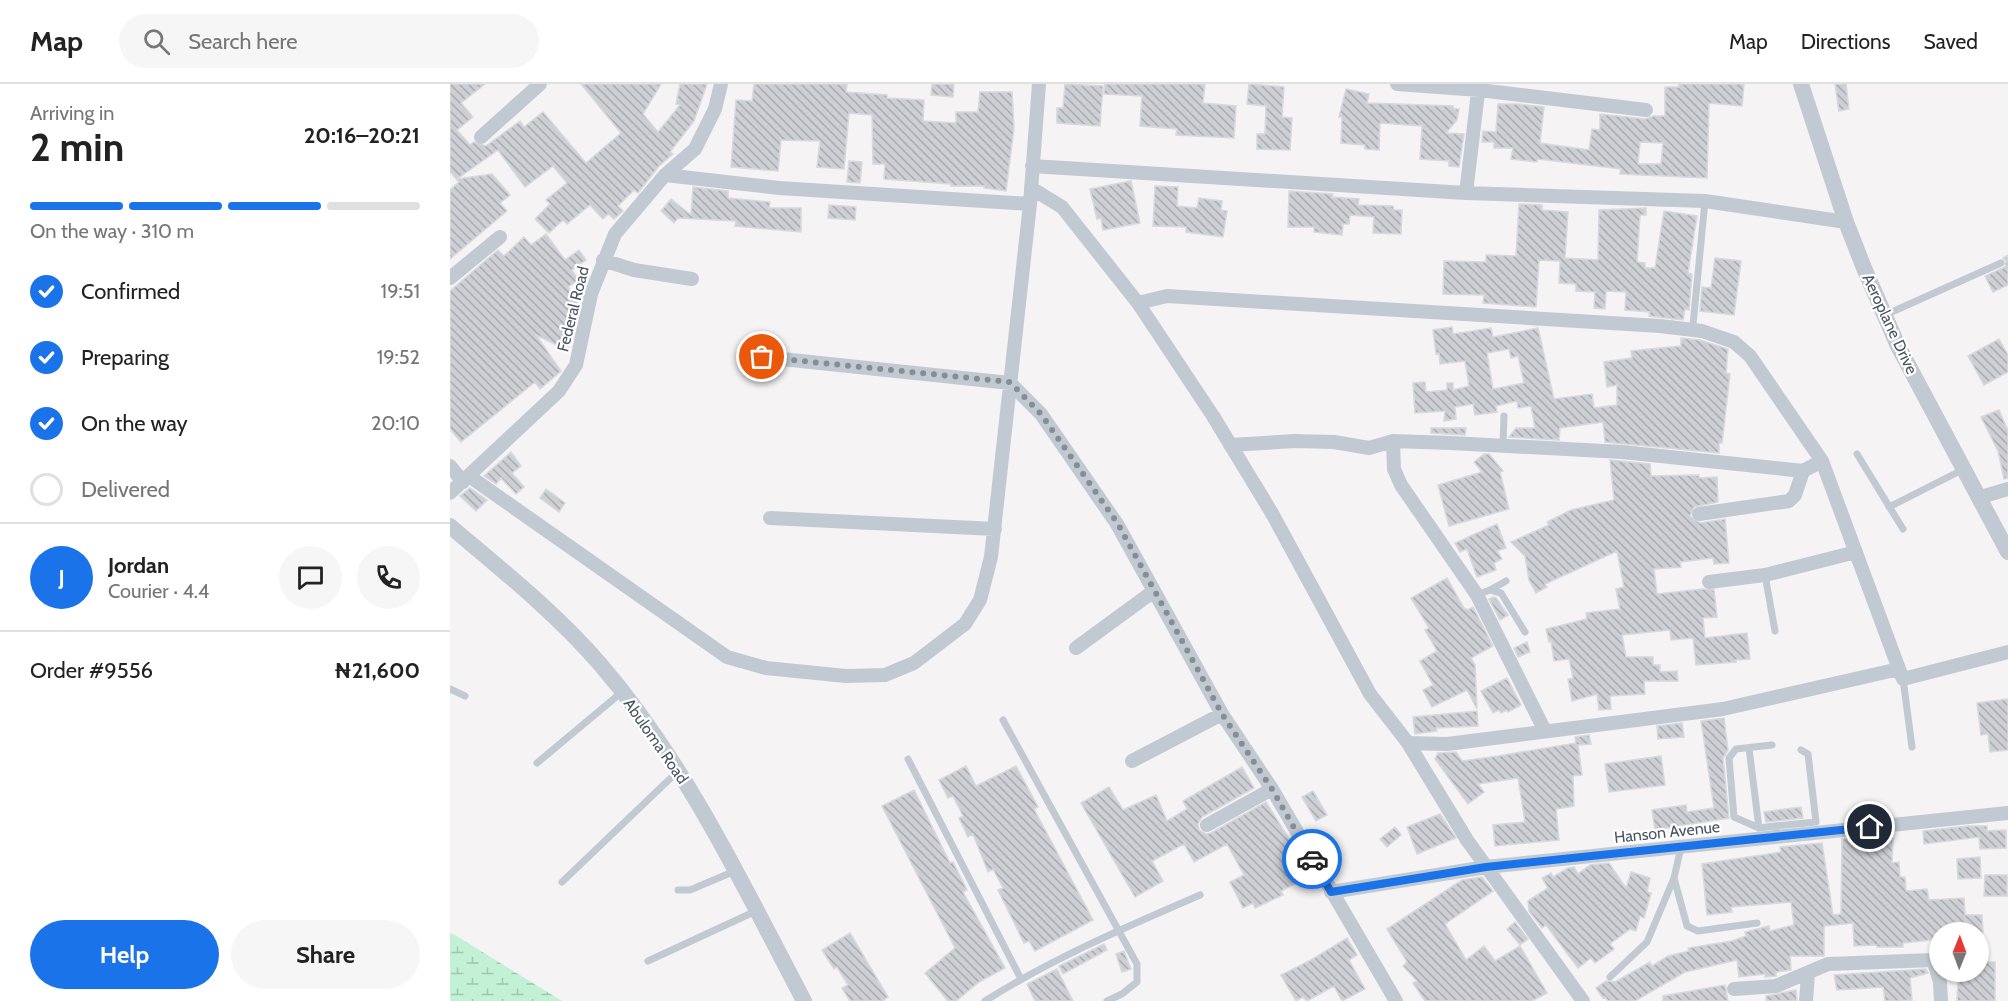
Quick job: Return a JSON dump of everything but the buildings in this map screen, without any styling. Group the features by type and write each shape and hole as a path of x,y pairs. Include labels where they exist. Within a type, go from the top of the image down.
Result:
{"street":[{"path":"482,137 540,84"},
{"name":"Federal Road","path":"450,494 559,391 576,365 591,294 615,234 665,175 695,149 715,109 721,84"},
{"path":"450,466 727,657 766,668 846,676 885,675 914,663 965,624 980,600 995,529 1030,204 1039,84"},
{"path":"1397,84 1479,87 1646,110"},
{"name":"Aeroplane Drive","path":"1801,84 1846,222 1898,346 1981,497 2008,552"},
{"path":"1466,193 1479,87"},
{"path":"1032,166 1466,193 1705,201 1846,222"},
{"path":"665,175 778,188 1030,204"},
{"path":"1031,188 1062,207 1138,303 1273,515 1370,694 1408,743 1486,867 1583,1001"},
{"path":"450,278 500,237"},
{"path":"603,260 634,270 692,279"},
{"path":"1138,303 1167,296 1588,320 1702,331 1734,342 1750,356 1822,461 1901,674"},
{"path":"762,357 1010,382 1041,414 1118,524 1222,714 1272,789 1396,1001"},
{"path":"1230,445 1295,441 1334,442 1369,448 1393,441 1622,452 1803,471 1822,461"},
{"path":"1393,441 1394,469 1401,485 1484,592 1545,731"},
{"path":"1699,514 1788,501 1795,495 1803,471"},
{"path":"1981,497 2008,489"},
{"path":"770,518 995,529"},
{"name":"Abuloma Road","path":"450,526 562,624 622,692 678,771 804,1001"},
{"path":"1709,582 1765,575 1856,552"},
{"path":"1076,648 1154,591"},
{"path":"1408,743 1447,744 1723,709 2008,652"},
{"path":"1132,761 1222,714"},
{"path":"1207,825 1272,789"},
{"name":"Hanson Avenue","path":"1331,892 1486,867 1681,847 1777,832 2008,813"},
{"path":"1734,988 1776,986 1828,964 1933,960 1940,982 1941,1001"},
{"path":"1806,1001 1808,974"}],"lane":[{"path":"1693,326 1705,201"},
{"path":"1885,315 2001,262"},
{"path":"1503,446 1504,416"},
{"path":"1857,454 1903,529"},
{"path":"1889,507 1964,469"},
{"path":"1765,575 1775,631"},
{"path":"1484,592 1506,581"},
{"path":"1484,592 1501,593 1525,632"},
{"path":"1901,674 1912,747"},
{"path":"450,689 465,696"},
{"path":"537,763 622,692"},
{"path":"1003,720 1137,964 1137,982 1122,994 1107,1001"},
{"path":"1772,745 1736,749 1729,758 1734,817 1759,828 1777,832 1816,822 1808,754 1801,750"},
{"path":"1749,748 1759,828"},
{"path":"908,759 1021,979"},
{"path":"562,882 678,771"},
{"path":"1610,977 1647,942 1674,878 1681,847"},
{"path":"678,890 690,890 735,872"},
{"path":"1674,878 1687,926 1698,931 1757,923"},
{"path":"986,1001 1021,979 1118,930 1200,895"},
{"path":"648,961 756,911"}],"green space":[{"path":"450,933 455,935 562,1001 450,1001"}],"way so far":[{"path":"762,357 1010,382 1041,414 1118,524 1222,714 1272,789 1312,859"}],"route":[{"path":"1312,859 1331,892 1486,867 1870,827"}]}
